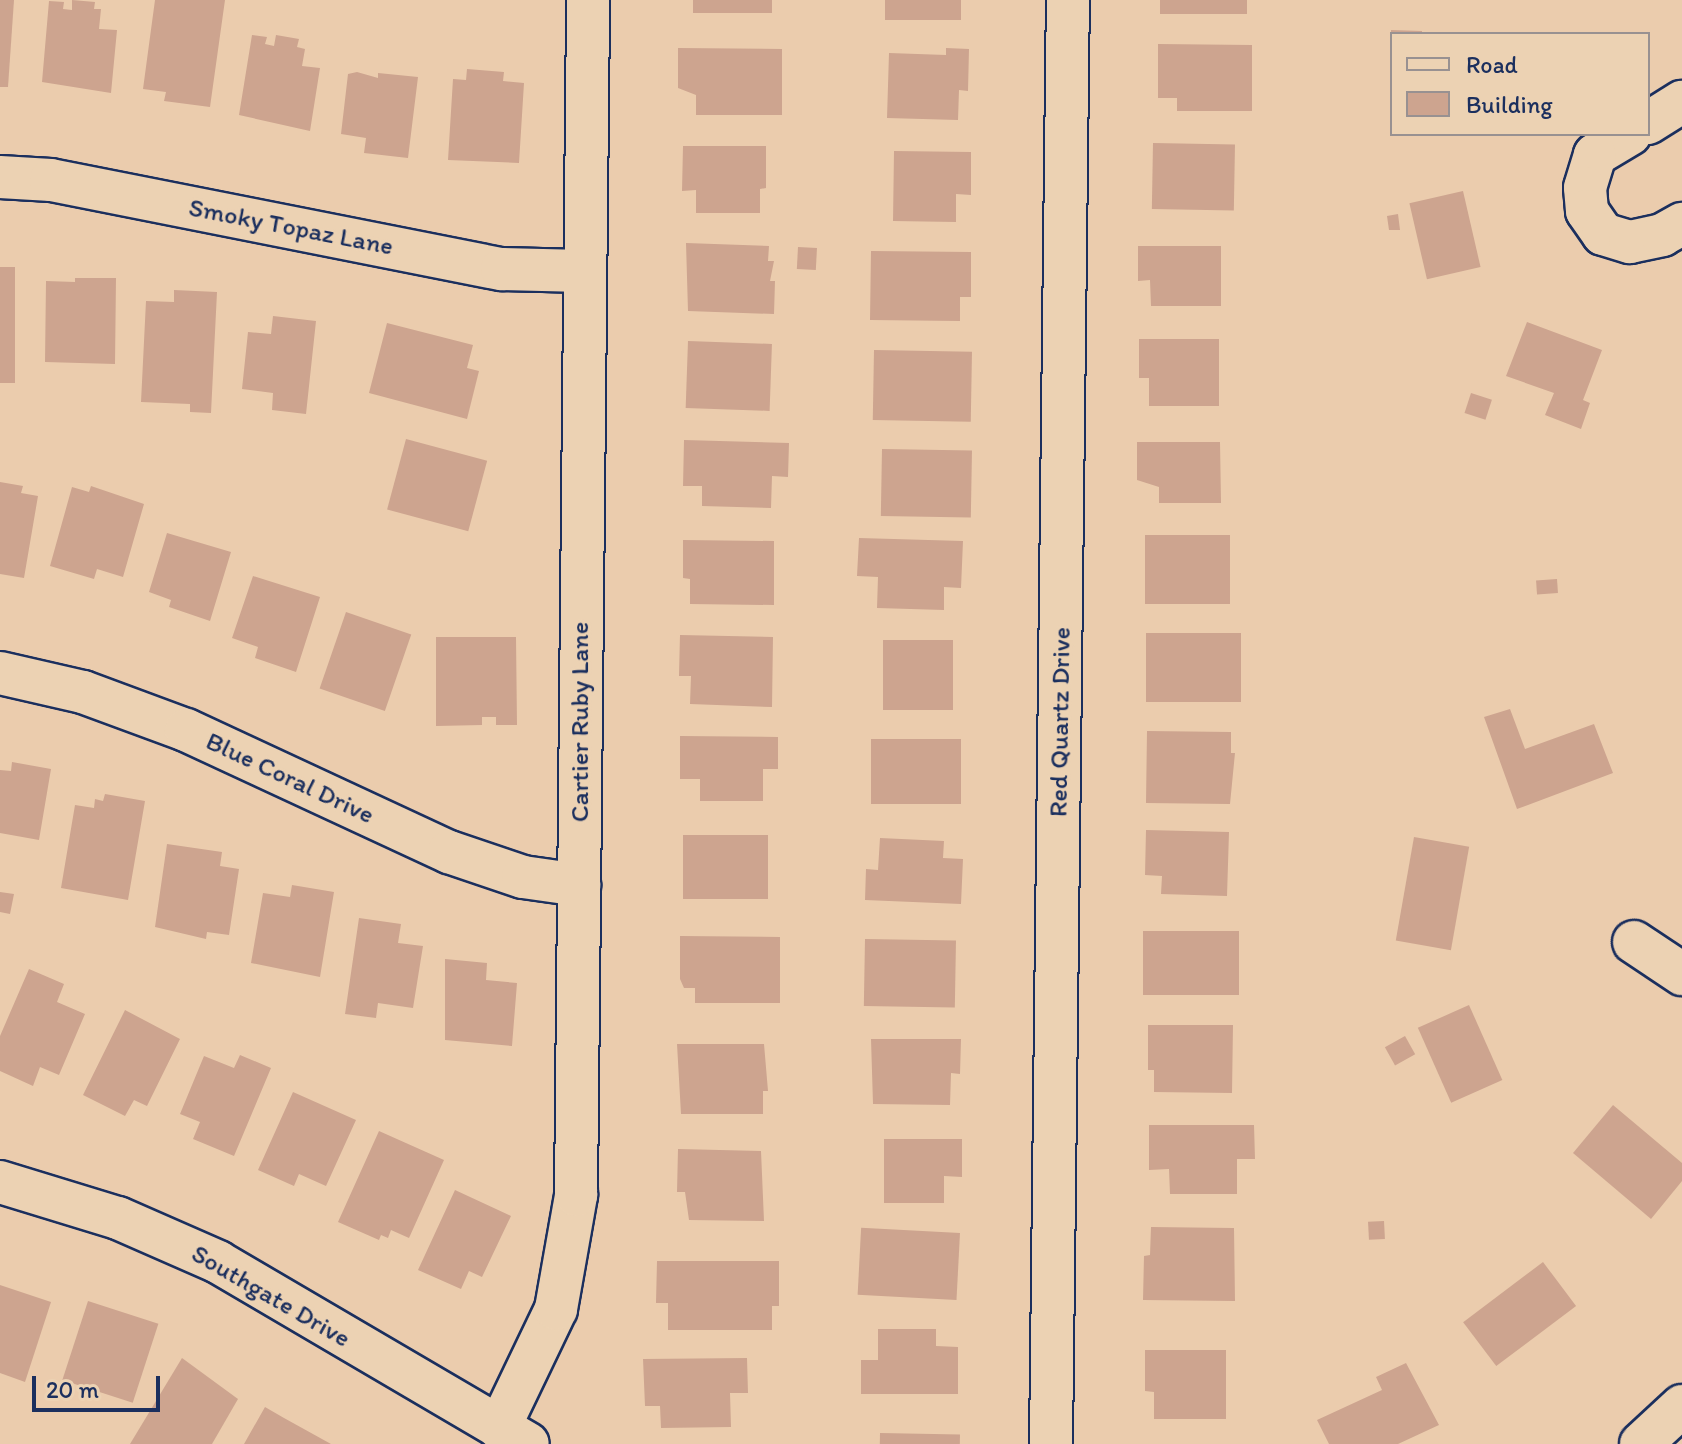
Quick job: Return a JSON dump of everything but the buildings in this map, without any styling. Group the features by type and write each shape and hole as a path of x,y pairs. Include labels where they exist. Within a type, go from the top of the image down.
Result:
{"street":[{"name":"Cartier Ruby Lane","path":"513,1436 556,1309 570,1250 576,1195 588,0"},
{"name":"Red Quartz Drive","path":"1051,1444 1068,0"},
{"path":"1650,122 1682,102"},
{"path":"1627,136 1595,155 1585,188 1587,211 1603,234 1630,242 1662,235 1682,224"},
{"name":"Smoky Topaz Lane","path":"0,177 51,180 502,269 583,271"},
{"name":"Blue Coral Drive","path":"0,673 83,692 186,730 449,852 523,877 579,885"},
{"path":"1634,942 1682,974"},
{"name":"Southgate Drive","path":"0,1182 118,1218 218,1262 513,1436"},
{"path":"1641,1444 1682,1406"}]}
